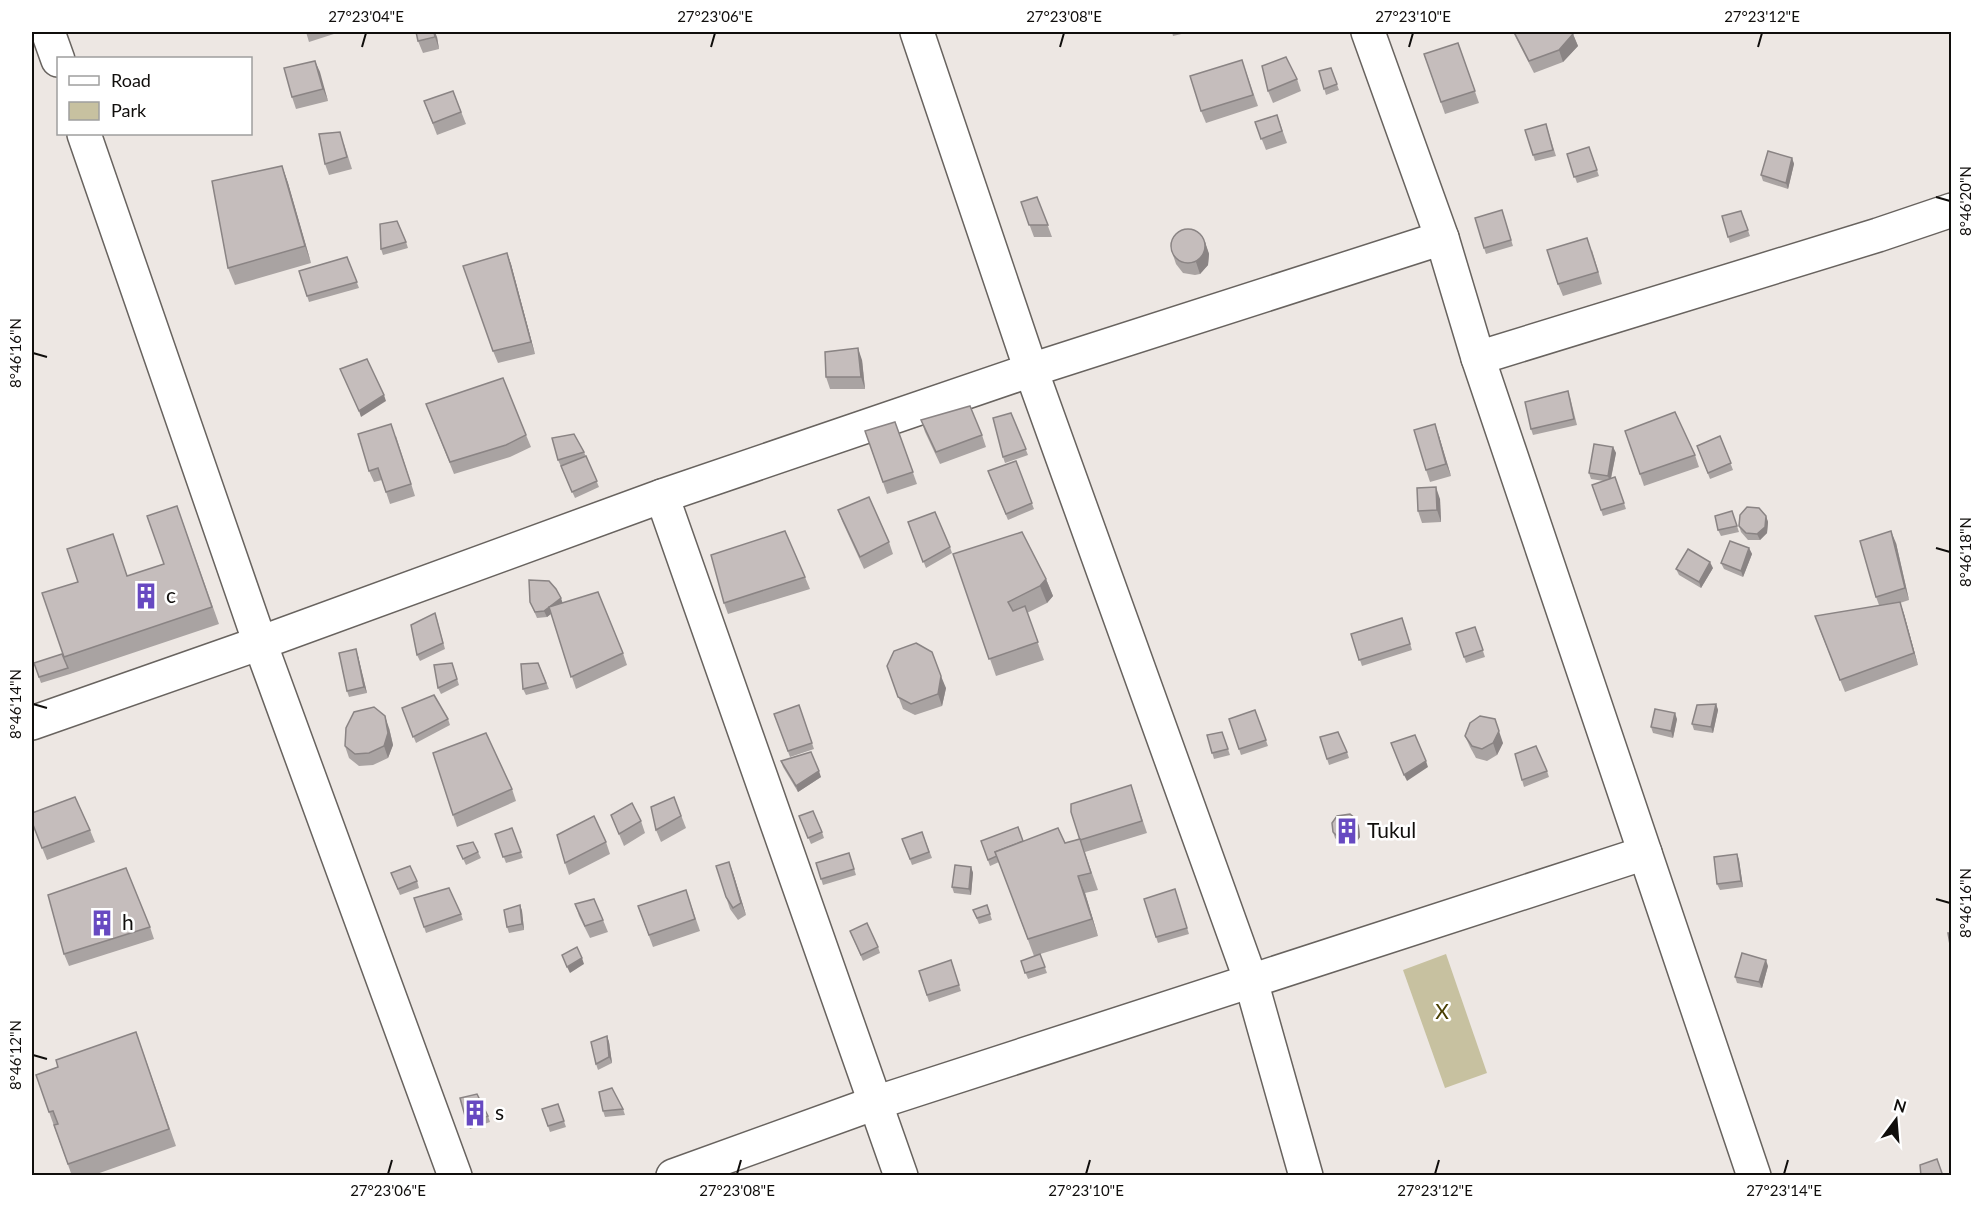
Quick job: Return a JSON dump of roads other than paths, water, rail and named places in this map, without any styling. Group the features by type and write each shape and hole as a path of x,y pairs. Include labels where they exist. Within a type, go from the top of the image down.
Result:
{"street":[{"path":"48,32 57,57"},
{"path":"917,32 1031,370 1251,981 1310,1173"},
{"path":"1368,32 1442,238 1478,358 1754,1176"},
{"path":"84,135 260,643 455,1176"},
{"path":"1478,358 1867,239 1952,210"},
{"path":"32,723 260,643 662,496 1031,370 1442,238"},
{"path":"662,496 901,1176"},
{"path":"673,1176 875,1103 1645,853"}],"place":[{"name":"c","path":"146,596"},
{"name":"Tukul","path":"1347,831"},
{"name":"h","path":"102,923"},
{"name":"s","path":"475,1113"}],"park label":[{"name":"X","path":"1442,1012"}]}
